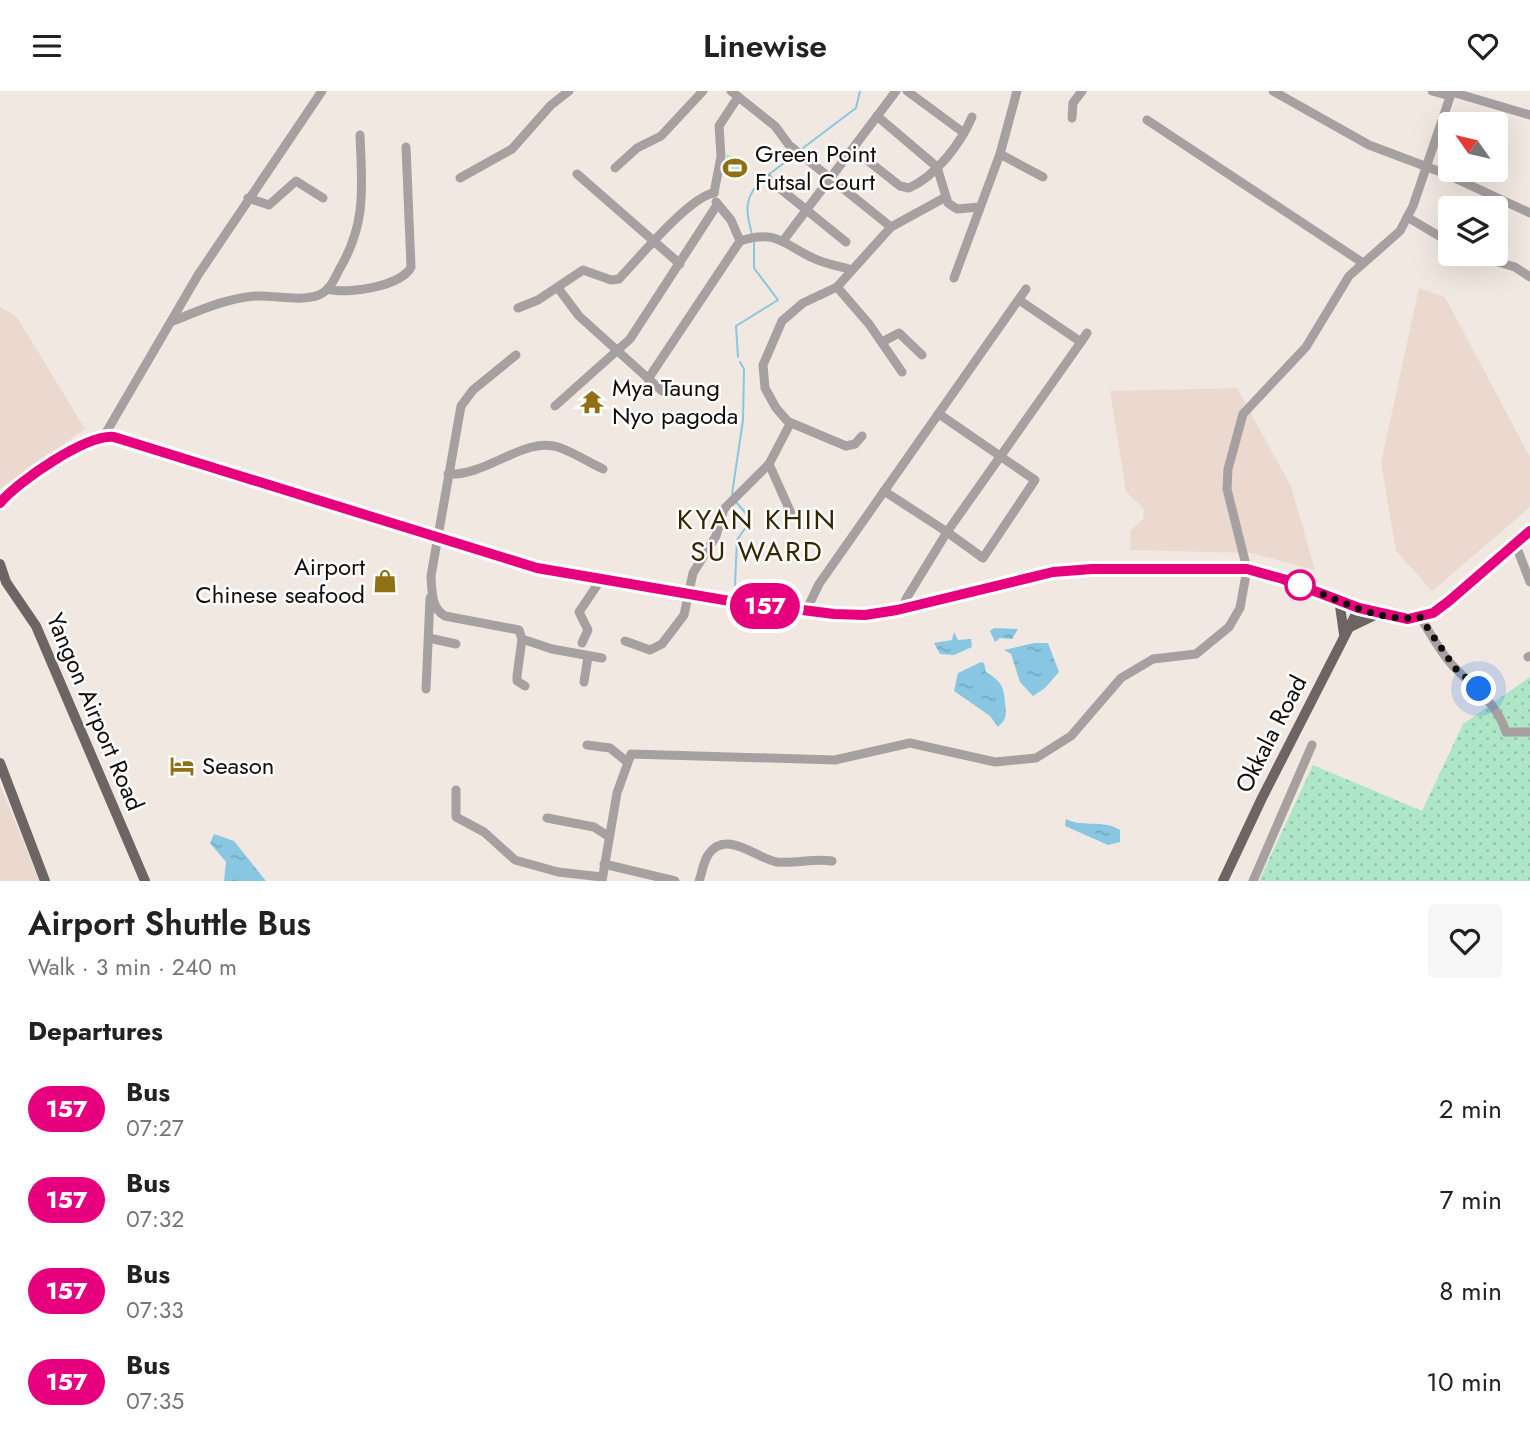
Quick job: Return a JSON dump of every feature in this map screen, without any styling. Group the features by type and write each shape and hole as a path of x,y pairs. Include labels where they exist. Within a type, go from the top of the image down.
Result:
{"main road":[{"path":"0,503 17,487 93,439 104,436 537,568 806,611 865,615 903,609 1053,572 1092,569 1247,569 1377,614 1408,619 1420,617 1449,601 1530,531"},
{"name":"Yangon Airport Road","path":"0,563 6,582 36,626 145,881"},
{"path":"1339,599 1345,632 1377,614"},
{"name":"Okkala Road","path":"1223,881 1359,608"},
{"path":"0,763 45,881"}],"street":[{"path":"104,436 248,198 322,91"},
{"path":"615,168 637,148 662,135 703,91"},
{"path":"783,241 896,91"},
{"path":"907,91 964,133"},
{"path":"954,278 1000,154 1017,91"},
{"path":"1072,118 1073,103 1082,91"},
{"path":"1273,91 1369,145 1427,167 1530,213"},
{"path":"1432,91 1452,93 1530,115"},
{"path":"460,178 512,149 562,93"},
{"path":"456,790 456,817 484,832 515,860 558,872 602,879 608,836 626,761 631,754 639,752 792,761 835,760 910,743 995,762 1036,758 1071,736 1121,678 1153,659 1196,654 1229,627 1240,608 1247,569 1227,489 1237,430 1243,414 1306,347 1349,276 1400,231 1427,167 1452,93"},
{"path":"740,241 732,221 718,205 714,193 721,156 719,126 735,94 775,126 789,145 891,227"},
{"path":"877,116 937,167 944,198 957,209 979,207"},
{"path":"853,149 906,188 913,186 937,167 964,133 972,117"},
{"path":"1147,120 1363,263"},
{"path":"173,321 203,309 254,296 302,298 320,294 328,289 351,251 363,206 360,135"},
{"path":"328,289 338,291 396,282 408,273 411,267 406,147"},
{"path":"1000,154 1043,177"},
{"path":"577,174 680,264"},
{"path":"767,178 846,242"},
{"path":"248,198 269,205 296,181 323,198"},
{"path":"518,309 558,288 583,270 611,280 619,279 685,210 705,194 714,193"},
{"path":"862,436 855,444 846,446 789,422 776,408 765,388 763,365 768,350 782,321 803,303 837,287 891,227 944,198"},
{"path":"555,406 630,339 718,205"},
{"path":"1407,217 1438,235"},
{"path":"648,379 740,241 757,235 773,236 817,260 852,269"},
{"path":"1508,265 1530,277"},
{"path":"837,287 882,342 902,372"},
{"path":"558,288 579,316 662,391"},
{"path":"806,611 819,584 1026,289"},
{"path":"1019,300 1081,342"},
{"path":"882,342 899,333 922,355"},
{"path":"903,609 906,599 947,532 1087,333"},
{"path":"426,689 437,539 447,474 465,397 516,355"},
{"path":"884,491 983,558 1035,480 939,414"},
{"path":"625,641 650,650 662,644 684,615 693,573 716,536 724,509 769,464 789,422"},
{"path":"447,474 479,471 519,451 555,446 603,469"},
{"path":"769,464 790,513"},
{"path":"1516,542 1530,572"},
{"path":"1516,542 1530,582"},
{"path":"582,643 588,631 579,612 602,578"},
{"path":"432,586 438,612 519,630 522,639 517,681 525,686"},
{"path":"1420,617 1455,668 1490,699 1506,732 1530,732"},
{"path":"429,638 456,644"},
{"path":"522,639 588,657 602,658"},
{"path":"584,682 588,657"},
{"path":"587,745 610,748 626,761"},
{"path":"1253,881 1312,745"},
{"path":"547,818 594,827 608,836"},
{"path":"699,881 713,850 727,845 737,845 777,862 832,861"},
{"path":"604,864 675,881"}],"shaded area":[{"path":"1419,288 1445,297 1530,457 1530,507 1432,591 1396,551 1381,463"},
{"path":"0,307 17,317 85,429 0,489"},
{"path":"1237,388 1291,486 1315,570 1251,553 1130,550 1131,530 1143,519 1144,509 1126,492 1110,391"},
{"path":"0,785 28,853 39,881 0,881"}],"green space":[{"name":"Green Point Futsal Court","path":"727,154 746,166 739,179 724,170"},
{"path":"1530,677 1530,881 1259,881 1313,765 1422,811 1463,724"}],"water":[{"path":"994,628 1018,629 1012,639 1000,638 995,642 990,631"},
{"path":"954,632 958,640 971,639 972,647 954,655 940,654 934,643 952,640"},
{"path":"1034,643 1048,643 1059,672 1045,688 1033,696 1020,682 1011,654 1004,650"},
{"path":"984,663 986,672 998,681 1004,691 1006,716 998,727 990,716 954,691 958,673"},
{"path":"1066,819 1114,827 1120,830 1120,842 1108,845 1065,826"},
{"path":"214,834 234,841 266,881 224,881 226,862 210,843"}],"waterway":[{"path":"803,148 856,108 860,91"},
{"path":"768,175 792,157"},
{"path":"752,234 748,204 753,191 764,178"},
{"path":"738,357 736,326 778,300 754,268 754,243"},
{"path":"732,494 743,420 744,369 740,362"},
{"path":"735,585 737,540 748,524 748,516 737,503"}],"bus line":[{"name":"157","path":"0,503 17,487 93,439 114,437 537,568 724,600 834,614 865,615 897,610 1053,572 1092,569 1247,569 1266,573 1377,614 1408,619 1433,613 1466,588 1530,531"}],"place":[{"name":"Green Point Futsal Court","path":"735,168"},
{"name":"Mya Taung Nyo pagoda","path":"592,402"},
{"name":"Airport Chinese seafood","path":"385,581"},
{"name":"Season","path":"182,766"}],"district":[{"name":"KYAN KHIN SU WARD","path":"757,535"}],"route":[{"path":"1300,585 1377,614 1408,619 1420,617 1455,668 1479,689"}]}
